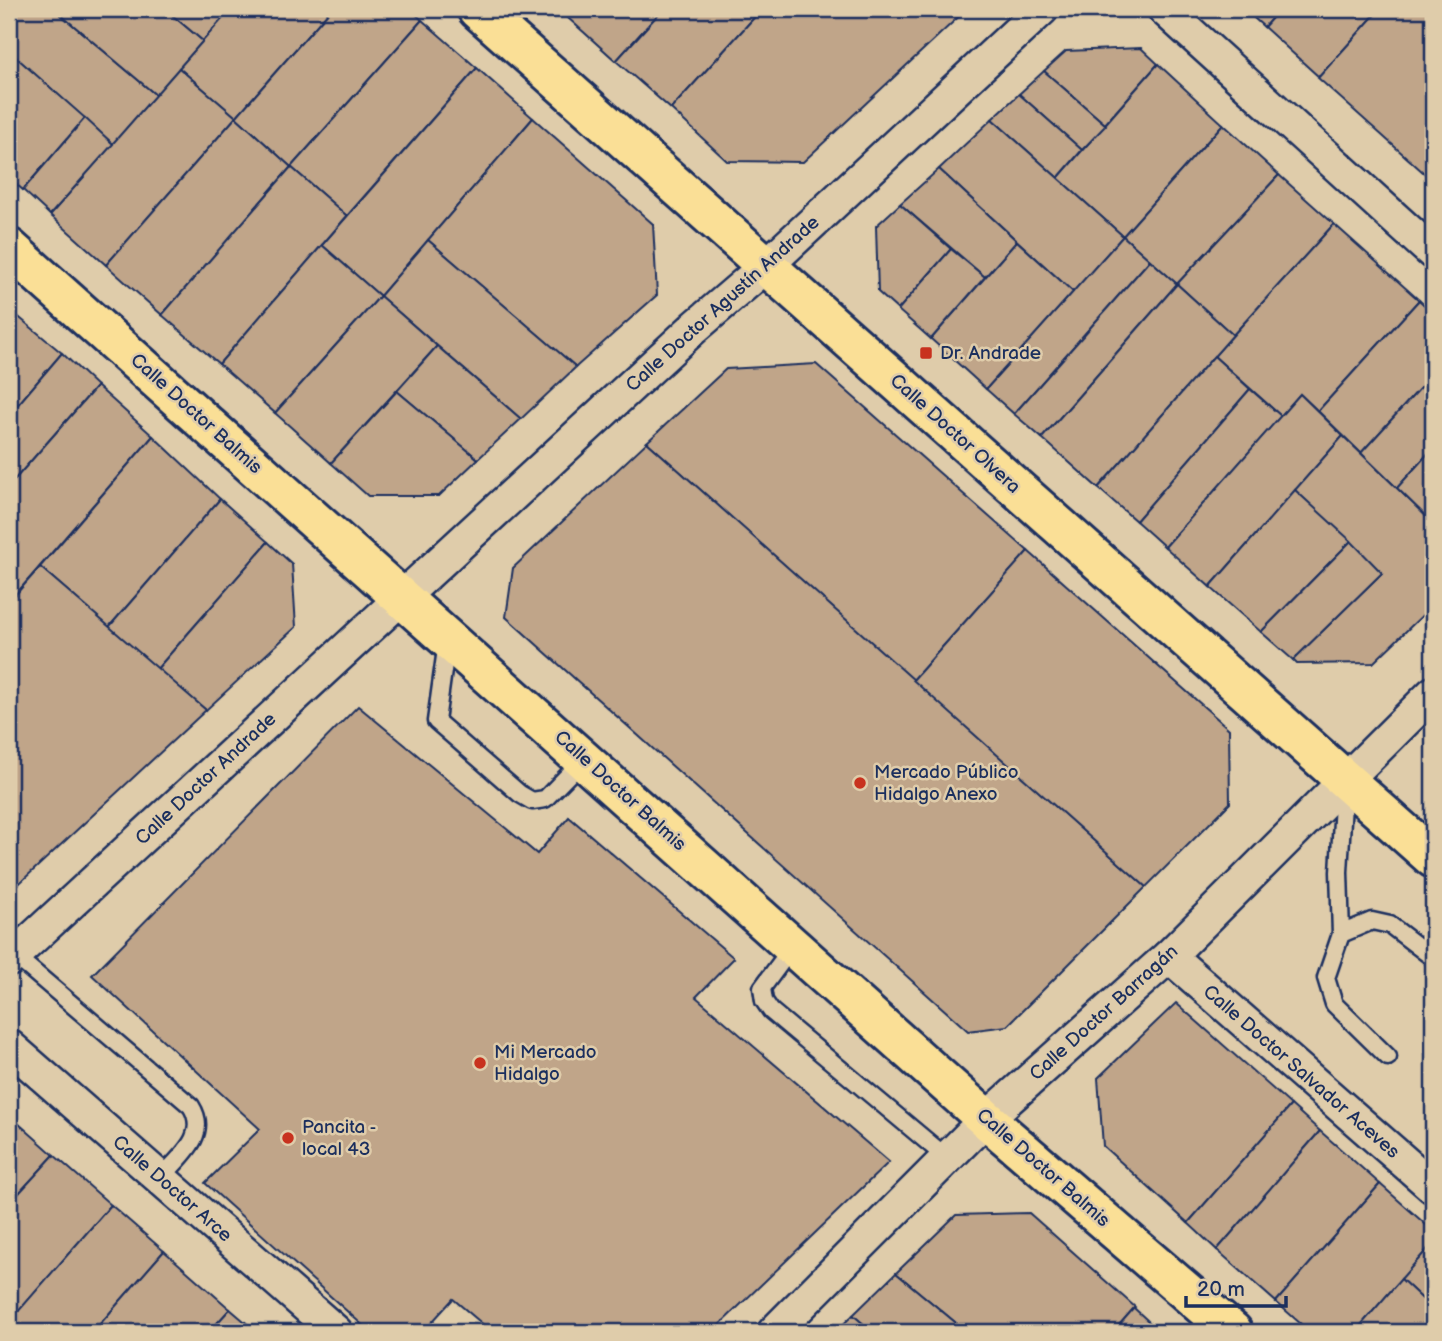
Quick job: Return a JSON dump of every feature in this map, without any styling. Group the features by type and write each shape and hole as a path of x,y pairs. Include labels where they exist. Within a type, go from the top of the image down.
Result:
{"main road":[{"name":"Calle Doctor Olvera","path":"477,9 1433,858"},
{"name":"Calle Doctor Balmis","path":"9,248 986,1119 1233,1332"}],"street":[{"name":"Calle Doctor Agustín Andrade","path":"403,598 1042,9"},
{"path":"1164,9 1433,253"},
{"name":"Calle Doctor Andrade","path":"12,957 403,598"},
{"name":"Calle Doctor Barragán","path":"774,1332 986,1119 1169,956 1433,694"},
{"name":"Calle Doctor Salvador Aceves","path":"1169,956 1433,1187"},
{"name":"Calle Doctor Arce","path":"9,1046 336,1332"}],"lane":[{"path":"447,637 436,721 520,794 532,800 545,799 555,792 584,759"},
{"path":"1345,780 1339,872 1342,934 1326,978 1334,1004 1388,1057"},
{"path":"1342,934 1372,921 1390,925 1433,958"},
{"path":"793,946 768,976 762,988 764,1001 771,1011 947,1158"},
{"path":"12,957 191,1106 198,1117 199,1130 193,1142 160,1179"}],"building":[{"path":"9,9 54,9 156,95 113,144 9,51"},
{"path":"54,9 165,9 203,41 156,95"},
{"path":"165,9 231,9 203,41"},
{"path":"231,9 331,9 236,117 179,68"},
{"path":"331,9 410,9 422,20 291,167 236,117"},
{"path":"558,9 663,9 616,61"},
{"path":"663,9 762,9 671,109 616,61"},
{"path":"762,9 967,9 803,162 727,161 671,109"},
{"path":"1244,9 1280,9 1264,27"},
{"path":"1280,9 1380,9 1319,77 1264,27"},
{"path":"1380,9 1433,9 1433,181 1318,78"},
{"path":"422,20 477,68 347,216 291,167"},
{"path":"1141,48 1158,64 1105,124 1044,71 1066,51"},
{"path":"9,51 85,118 23,190 9,178"},
{"path":"1158,64 1223,124 1123,236 1058,178"},
{"path":"179,68 236,117 106,265 50,215"},
{"path":"477,68 533,118 380,296 322,245"},
{"path":"1044,71 1106,125 1082,150 1019,94"},
{"path":"1019,94 1082,150 1058,178 992,119"},
{"path":"236,117 291,167 162,315 106,265"},
{"path":"85,118 113,144 50,215 23,190"},
{"path":"533,118 653,224 657,295 576,367 428,240"},
{"path":"992,119 1123,236 1073,292 939,169"},
{"path":"1223,124 1279,175 1177,284 1123,236"},
{"path":"291,167 347,216 219,364 162,315"},
{"path":"939,169 1017,241 985,277 900,204"},
{"path":"1279,175 1334,224 1233,335 1177,284"},
{"path":"900,204 951,249 898,310 878,292 876,226"},
{"path":"1334,224 1419,300 1318,411 1300,394 1281,416 1214,356"},
{"path":"1123,236 1150,260 1014,414 986,389"},
{"path":"428,240 576,367 521,419 380,296"},
{"path":"1017,241 1073,292 986,389 931,339"},
{"path":"322,245 380,296 275,413 219,364"},
{"path":"951,249 985,277 931,339 898,310"},
{"path":"1150,260 1177,284 1042,438 1014,414"},
{"path":"1177,284 1233,335 1098,488 1042,438"},
{"path":"380,296 437,346 331,463 275,413"},
{"path":"1419,300 1433,313 1433,374 1361,453 1318,411"},
{"path":"9,309 62,353 9,415"},
{"path":"437,346 521,419 478,459 397,391"},
{"path":"62,353 97,386 9,486 9,415"},
{"path":"1214,356 1250,389 1136,521 1098,488"},
{"path":"816,364 1028,551 913,680 647,442 726,369"},
{"path":"1433,374 1433,448 1397,488 1361,453"},
{"path":"97,386 153,436 9,602 9,486"},
{"path":"1250,389 1281,416 1165,547 1136,521"},
{"path":"397,391 478,459 439,496 368,496 331,463"},
{"path":"1300,394 1343,436 1210,587 1165,547"},
{"path":"153,436 220,499 109,627 40,567"},
{"path":"1343,436 1433,523 1433,605 1373,663 1297,664 1293,660 1382,573 1295,490"},
{"name":"Mercado Público Hidalgo Anexo","path":"647,442 1146,887 1007,1026 968,1031 506,617 513,568"},
{"path":"1433,448 1433,523 1397,488"},
{"path":"1295,490 1351,541 1261,632 1210,587"},
{"path":"220,499 268,542 157,669 109,627"},
{"path":"1351,541 1382,573 1293,660 1261,632"},
{"path":"268,542 292,564 296,627 206,710 157,669"},
{"path":"1028,551 1229,729 1230,803 1146,887 913,680"},
{"path":"40,567 206,710 9,893 9,602"},
{"name":"Mi Mercado Hidalgo","path":"358,706 537,854 569,817 734,958 696,997 889,1162 712,1332 492,1332 453,1299 423,1332 370,1332 205,1183 260,1129 92,975"},
{"path":"1176,1003 1291,1105 1188,1223 1103,1146 1098,1078"},
{"path":"1291,1105 1320,1131 1217,1250 1188,1223"},
{"path":"9,1115 54,1155 9,1204"},
{"path":"1320,1131 1380,1184 1276,1302 1217,1250"},
{"path":"54,1155 111,1205 13,1318 9,1314 9,1204"},
{"path":"1380,1184 1433,1231 1433,1243 1355,1332 1310,1332 1276,1302"},
{"path":"111,1205 164,1251 93,1332 9,1332 9,1322"},
{"path":"1029,1213 1135,1307 1113,1332 967,1332 896,1273 956,1215"},
{"path":"1433,1243 1433,1309 1401,1279"},
{"path":"164,1251 230,1309 209,1332 93,1332"},
{"path":"896,1273 967,1332 873,1332 853,1315"},
{"path":"1401,1279 1433,1309 1433,1318 1421,1332 1355,1332"},
{"path":"1134,1308 1160,1332 1113,1332"},
{"path":"230,1309 257,1332 209,1332"},
{"path":"853,1315 873,1332 835,1332"},
{"path":"1433,1318 1433,1332 1421,1332"}],"place":[{"name":"Dr. Andrade","path":"926,353"},
{"name":"Mercado Público Hidalgo Anexo","path":"860,783"},
{"name":"Mi Mercado Hidalgo","path":"480,1063"},
{"name":"Pancita - local 43","path":"288,1138"}]}
